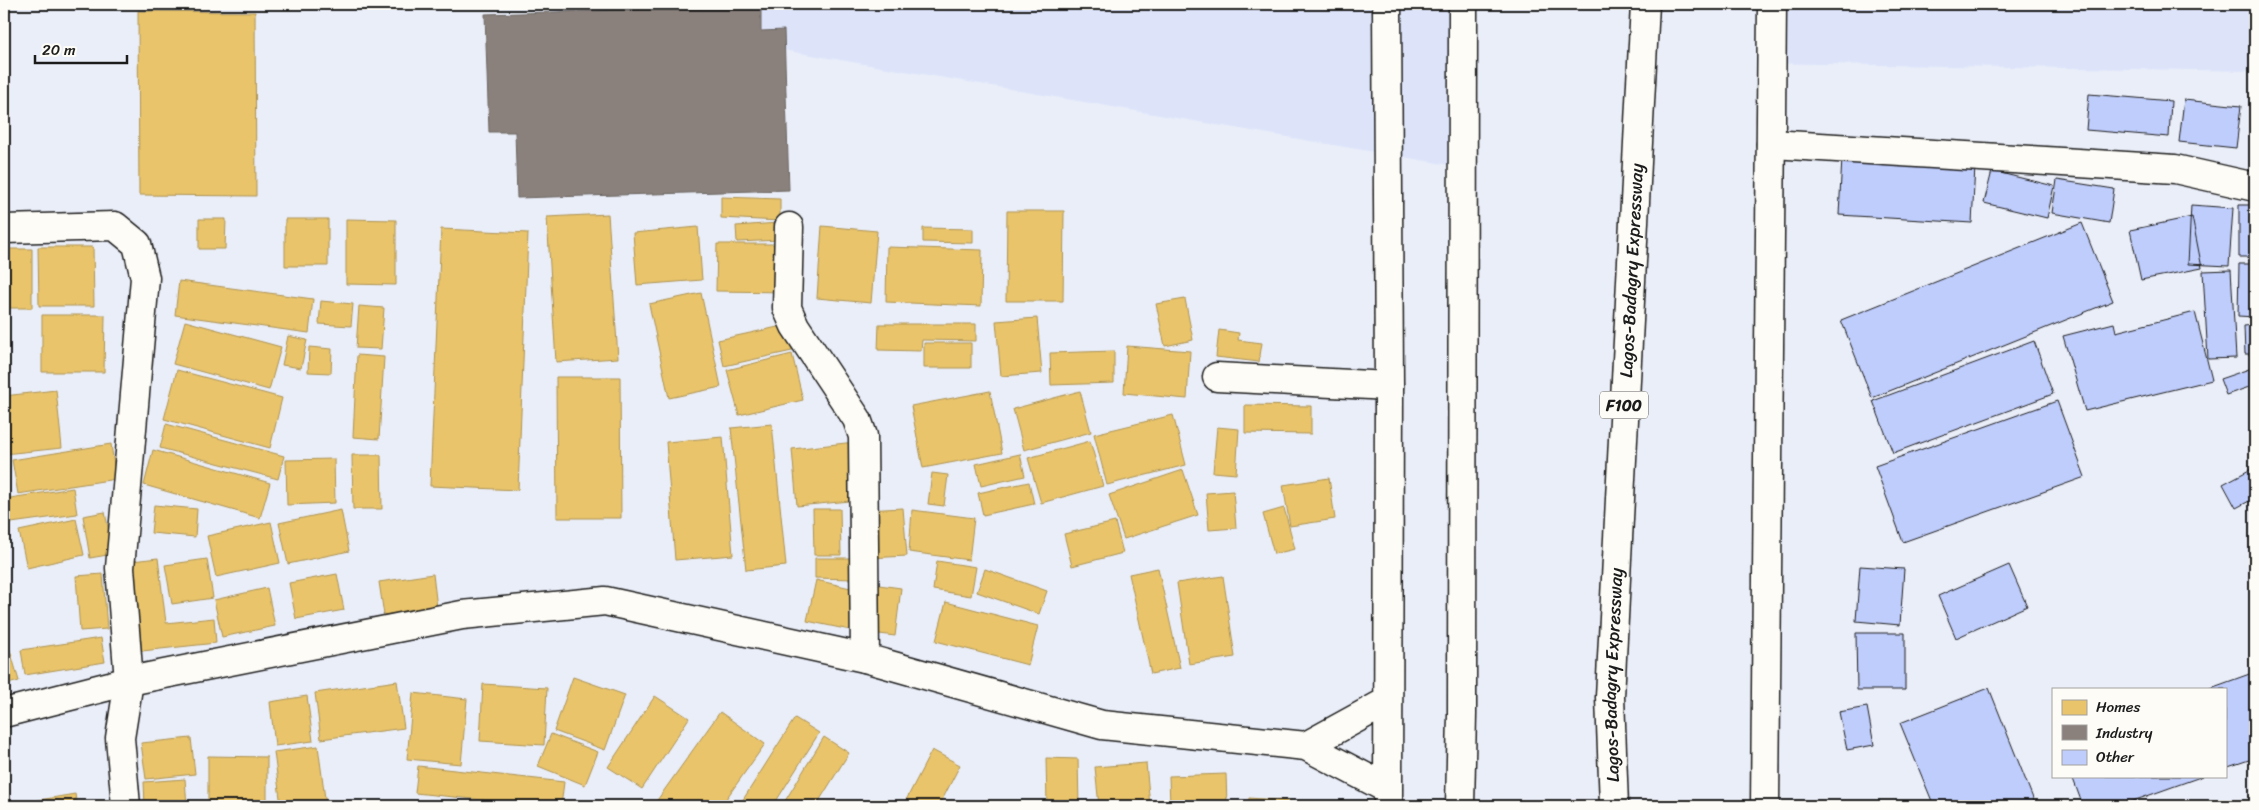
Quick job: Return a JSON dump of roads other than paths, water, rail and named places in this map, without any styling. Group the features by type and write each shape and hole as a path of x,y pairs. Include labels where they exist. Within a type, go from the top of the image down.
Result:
{"main road":[{"path":"1388,4 1390,386 1388,798"},
{"path":"1460,806 1462,714 1463,4"},
{"name":"Lagos-Badagry Expressway","path":"1614,806 1610,697 1646,4"},
{"path":"1765,806 1772,4"},
{"path":"1771,144 2175,169 2255,187"},
{"path":"4,229 115,226 137,244 145,278 120,568 129,681 120,738 126,806"},
{"path":"789,228 787,308 795,326 857,419 863,436 865,658"},
{"path":"1217,377 1390,386"},
{"path":"4,713 129,681 462,615 604,601 865,658 1102,724 1306,746 1388,798"},
{"path":"1306,746 1388,701"}]}
